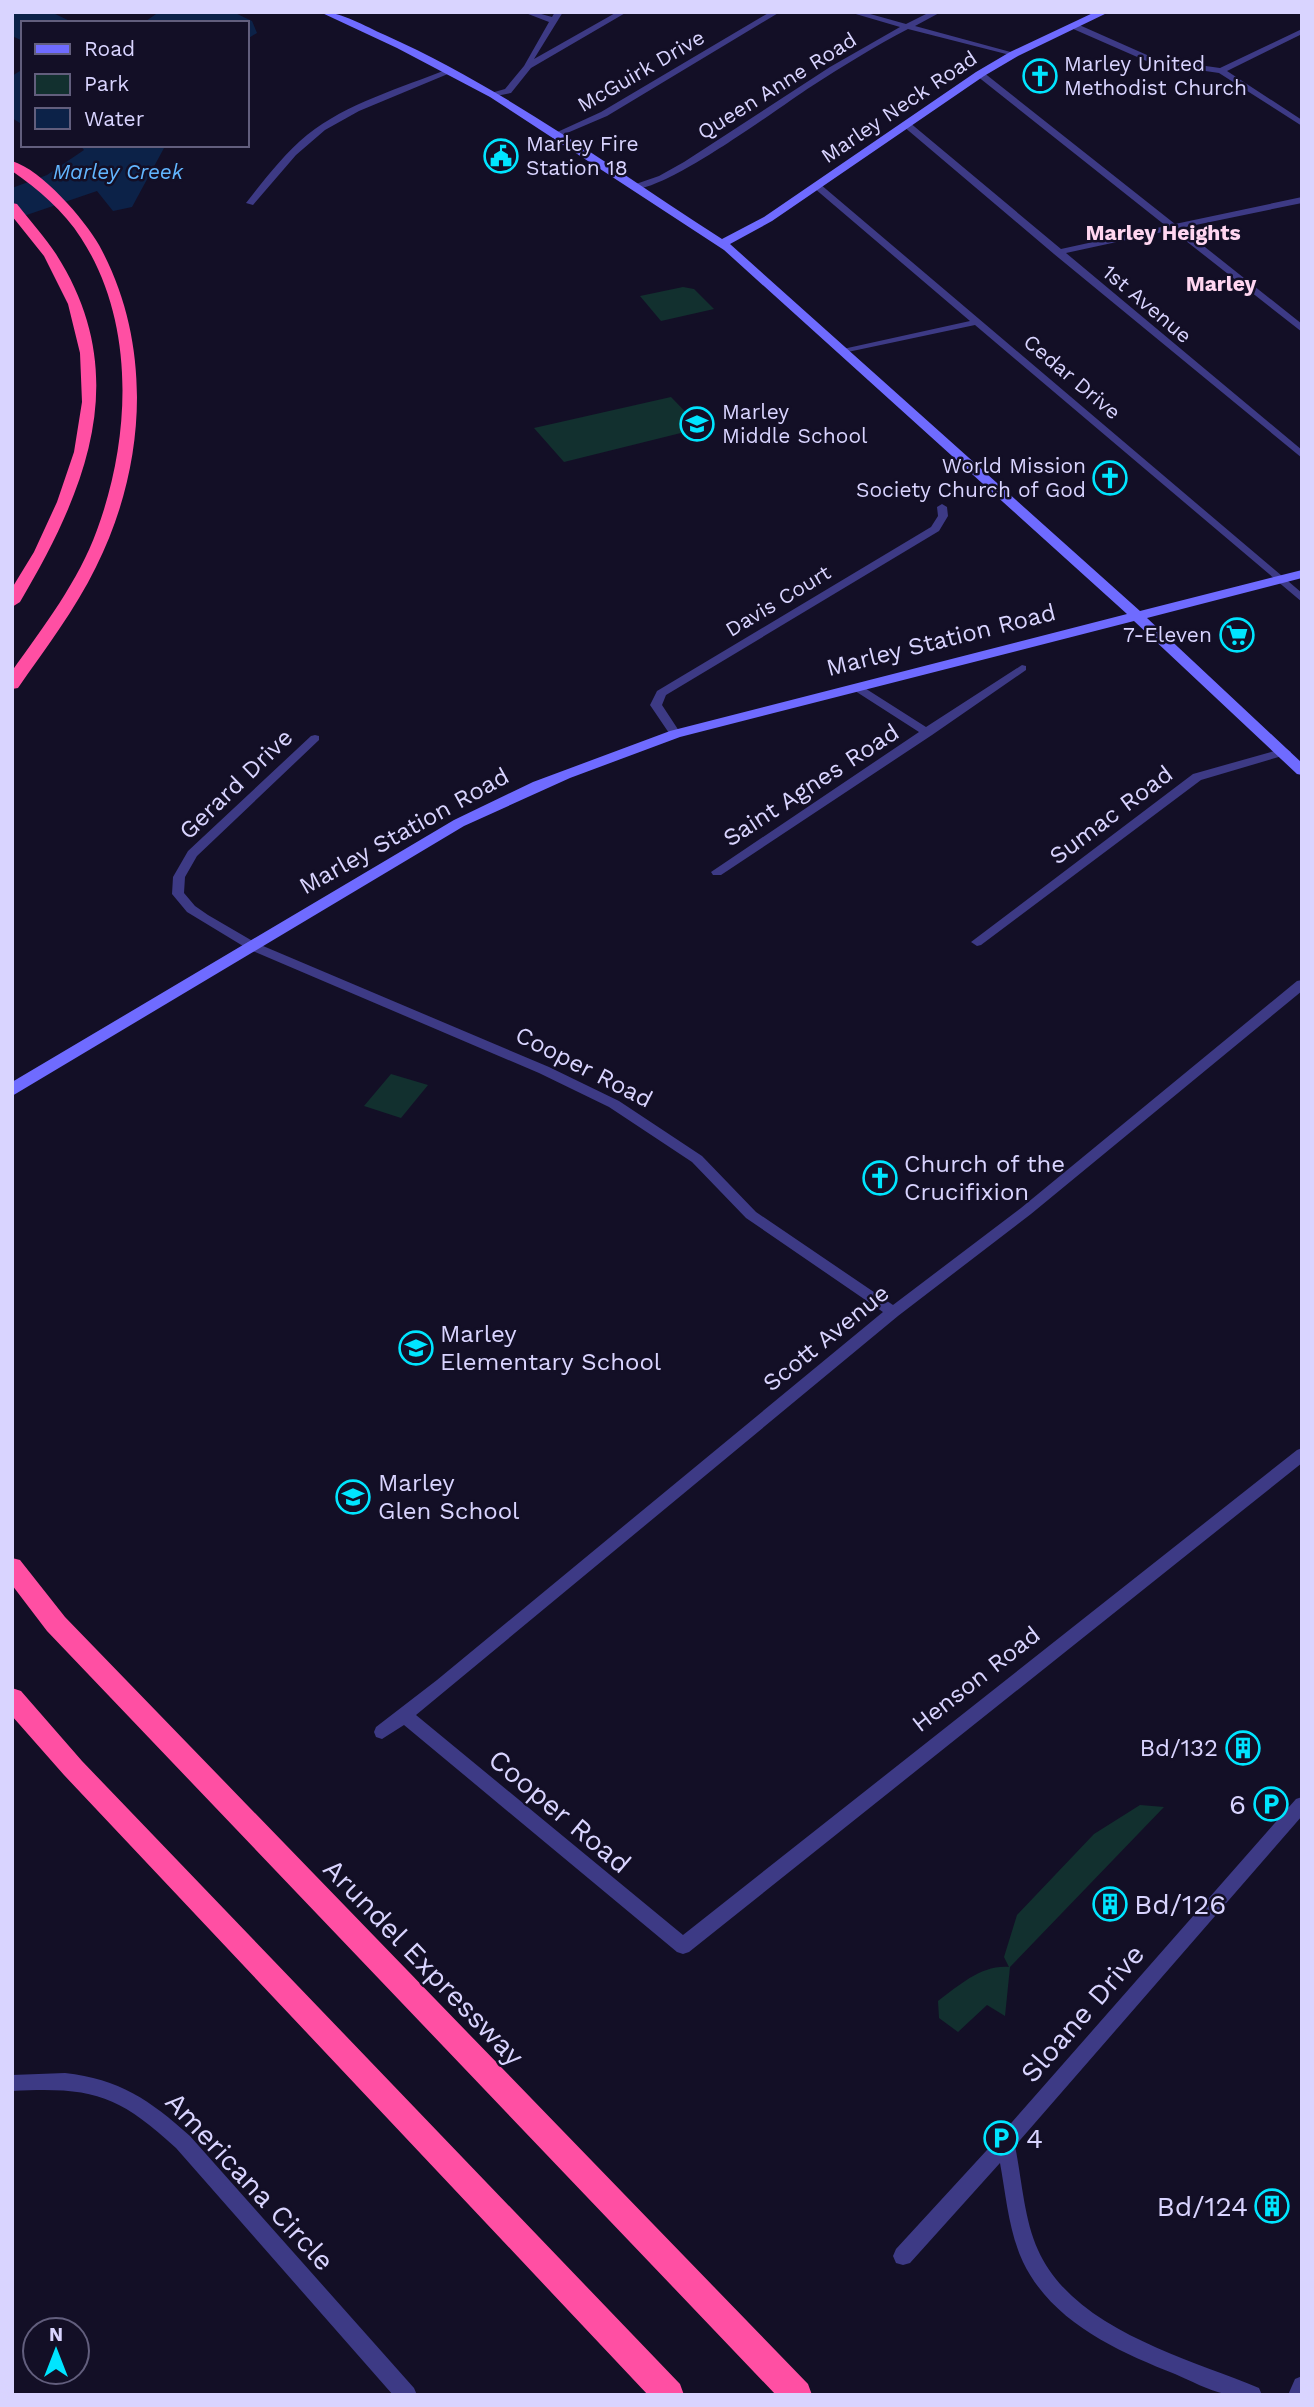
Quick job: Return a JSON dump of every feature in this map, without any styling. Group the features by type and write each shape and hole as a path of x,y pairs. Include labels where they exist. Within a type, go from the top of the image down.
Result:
{"highway":[{"path":"12,165 26,174 88,237 108,273 121,314 131,379 126,438 110,513 88,567 54,625 12,684"},
{"path":"12,207 56,264 79,319 89,361 90,407 83,451 65,508 12,602"},
{"name":"Arundel Expressway","path":"12,1567 56,1624 797,2395"},
{"path":"12,1698 73,1768 669,2395"}],"main road":[{"path":"325,12 451,71 494,95 722,244 846,351 1285,752 1302,771"},
{"name":"Marley Neck Road","path":"722,244 768,219 980,74 1014,54 1104,12"},
{"name":"Marley Station Road","path":"12,1090 423,843 501,802 601,759 675,734 1302,574"}],"street":[{"path":"494,95 508,92 528,66 557,16 527,12"},
{"path":"528,66 624,12"},
{"name":"McGuirk Drive","path":"557,134 604,114 776,12"},
{"path":"853,12 1014,54"},
{"name":"Queen Anne Road","path":"636,187 650,184 689,162 906,26 937,12"},
{"path":"1074,26 1154,61 1221,71 1302,124"},
{"path":"1221,71 1302,30"},
{"path":"250,203 308,138 353,111 451,71"},
{"path":"980,74 1302,329"},
{"name":"1st Avenue","path":"906,124 1302,455"},
{"name":"Cedar Drive","path":"817,186 1302,599"},
{"path":"1057,252 1302,200"},
{"path":"846,351 977,322"},
{"name":"Davis Court","path":"675,734 656,705 661,693 935,529 943,516 942,508"},
{"name":"Saint Agnes Road","path":"717,872 1022,668"},
{"name":"Saint Agnes Road","path":"856,687 928,733"},
{"name":"Gerard Drive","path":"252,946 183,901 177,887 179,877 192,854 315,738"},
{"name":"Sumac Road","path":"976,942 1197,777 1285,752"},
{"name":"Cooper Road","path":"252,946 544,1070 614,1104 697,1159 751,1215 892,1312"},
{"name":"Scott Avenue","path":"382,1732 892,1312 1026,1211 1302,984"},
{"name":"Henson Road","path":"683,1946 1302,1454"},
{"name":"Cooper Road","path":"404,1715 683,1946"},
{"name":"Sloane Drive","path":"903,2256 1005,2144 1302,1804"},
{"name":"Americana Circle","path":"12,2082 69,2081 102,2087 137,2103 160,2120 183,2142 407,2395"},
{"path":"1005,2144 1028,2248 1054,2294 1092,2323 1135,2347 1252,2395"},
{"path":"1298,2395 1302,2386"}],"green space":[{"path":"683,287 694,289 714,309 661,321 640,296"},
{"path":"671,397 701,428 564,462 534,428"},
{"path":"391,1074 428,1085 401,1118 364,1106"},
{"path":"1140,1805 1164,1807 1010,1967 1005,2016 987,2005 958,2032 939,2018 938,2001 954,1989 989,1969 1009,1967 1004,1957 1017,1915 1094,1834"}],"water":[{"path":"12,12 51,12 70,21 21,21 21,40 12,36"},
{"path":"159,12 233,12 252,21 257,33 248,38 248,21 146,21"},
{"name":"Marley Creek","path":"21,70 21,124 12,118 12,76"},
{"name":"Marley Creek","path":"82,147 164,148 132,207 113,211 97,191 12,220 12,188 47,175 84,150"}],"place":[{"name":"Marley United Methodist Church","path":"1040,76"},
{"name":"Marley Fire Station 18","path":"501,156"},
{"name":"Marley Middle School","path":"697,424"},
{"name":"World Mission Society Church of God","path":"1110,478"},
{"name":"7-Eleven","path":"1237,635"},
{"name":"Church of the Crucifixion","path":"880,1178"},
{"name":"Marley Elementary School","path":"416,1348"},
{"name":"Marley Glen School","path":"353,1497"},
{"name":"Bd/132","path":"1243,1748"},
{"name":"6","path":"1271,1804"},
{"name":"Bd/126","path":"1110,1904"},
{"name":"4","path":"1001,2138"},
{"name":"Bd/124","path":"1272,2206"}],"district":[{"name":"Marley Heights","path":"1163,233"},
{"name":"Marley","path":"1221,284"}]}
